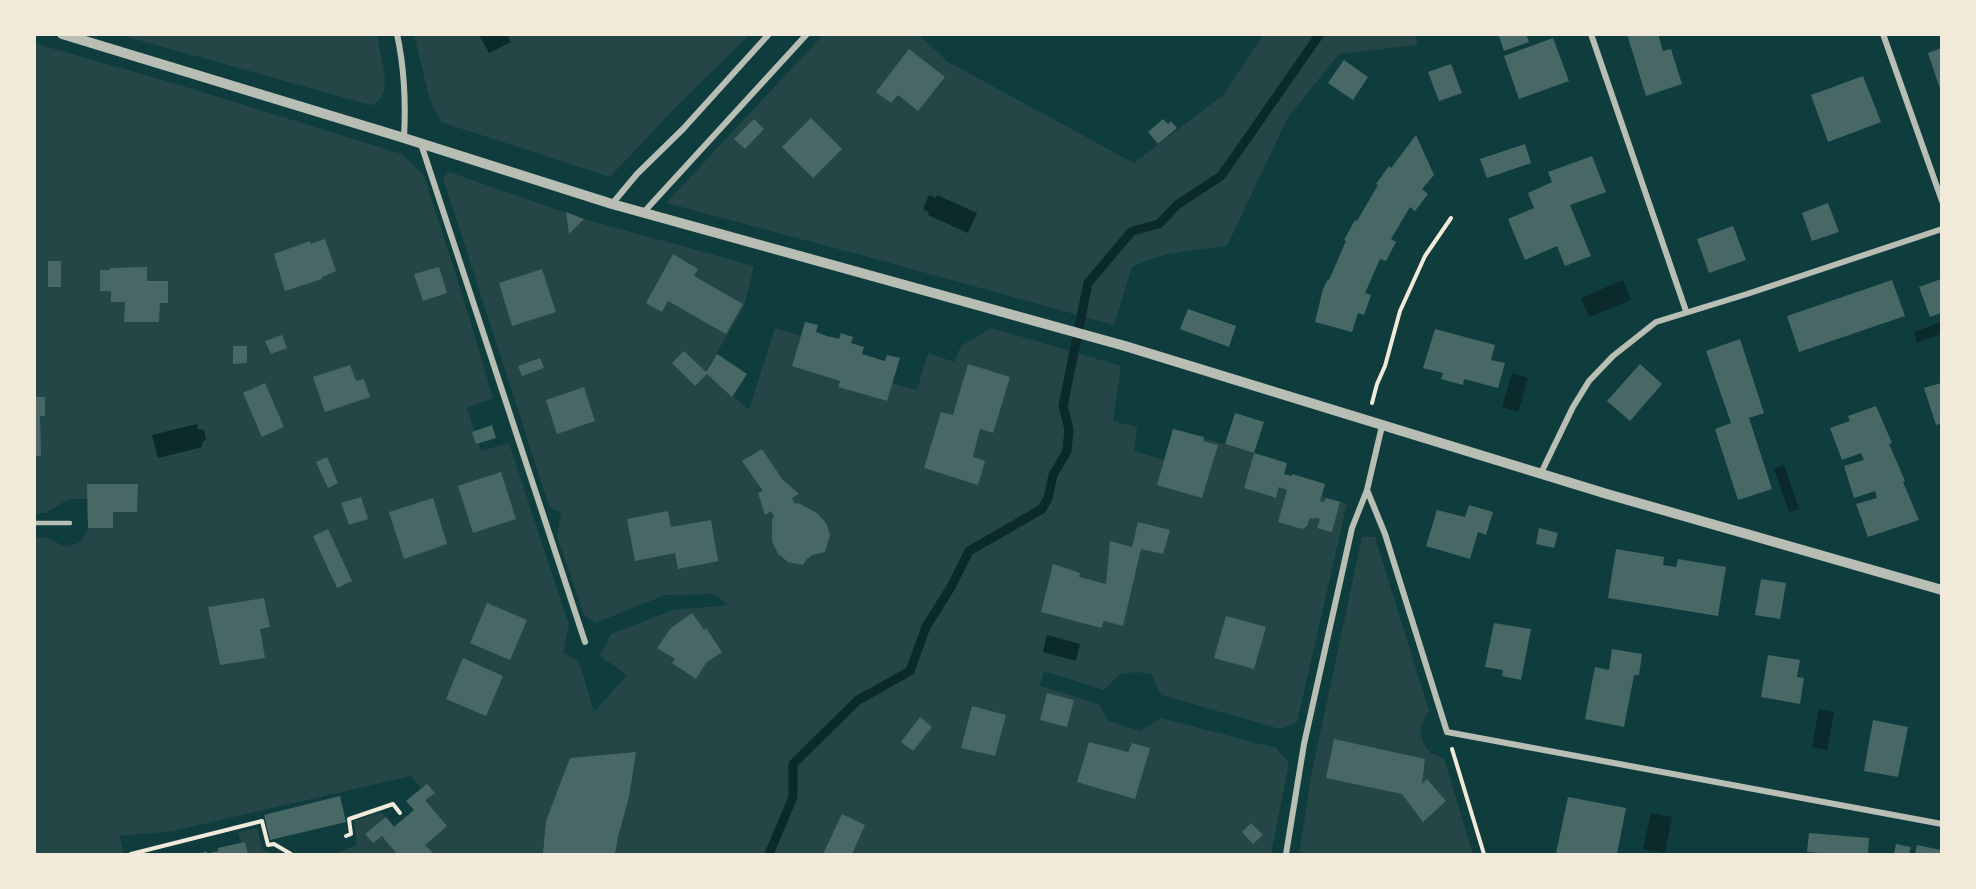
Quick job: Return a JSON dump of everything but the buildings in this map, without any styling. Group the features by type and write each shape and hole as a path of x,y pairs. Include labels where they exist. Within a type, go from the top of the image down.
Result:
{"street":[{"path":"62,34 612,204 1125,346 1382,426 1941,590"},
{"path":"397,34 406,100 404,138"},
{"path":"612,204 637,174 683,129 769,34"},
{"path":"643,213 807,34"},
{"path":"1591,34 1686,311"},
{"path":"1883,34 1941,201"},
{"path":"421,144 585,642"},
{"path":"1541,473 1573,407 1589,381 1630,340 1656,322 1941,229"},
{"path":"1286,855 1304,744 1352,528 1367,490 1382,426"},
{"path":"1367,490 1385,534 1447,732 1941,824"}],"lane":[{"path":"34,523 70,523"}],"path":[{"path":"1371,404 1385,366 1400,311 1425,256 1451,218"},
{"path":"1447,732 1484,855"},
{"path":"346,836 351,834 349,819 393,804 399,813"},
{"path":"131,855 262,821 268,845 274,844 291,855"}],"shaded area":[{"path":"121,35 378,35 385,81 384,90 374,105 363,103"},
{"path":"414,35 749,35 670,113 610,177 441,122 430,100"},
{"path":"479,35 507,35 511,42 489,53"},
{"path":"823,35 919,35 948,62 1134,163 1223,95 1263,35 1416,35 1418,45 1339,54 1288,117 1227,246 1166,255 1132,267 1114,325 666,203"},
{"path":"34,43 173,83 402,154 424,176 493,398 467,408 481,451 509,443 569,625 563,653 579,662 594,712 627,675 600,656 611,634 673,610 729,605 714,594 665,595 595,623 584,615 557,536 561,512 552,509 548,503 443,178 449,172 584,219 754,266 744,307 706,371 749,410 775,328 801,336 792,365 840,381 838,387 886,401 892,383 917,390 928,353 954,362 961,346 992,328 1121,366 1113,421 1137,427 1134,451 1164,460 1173,429 1254,453 1244,488 1276,498 1279,487 1288,490 1292,474 1325,484 1322,496 1347,504 1297,722 1280,729 1161,695 1151,674 1137,672 1120,674 1104,690 1044,671 1040,686 1099,704 1109,721 1140,731 1161,718 1276,748 1289,763 1271,854 333,854 357,845 354,821 381,812 394,826 414,810 406,801 421,788 411,776 173,831 120,836 124,854 35,854 35,537 45,537 66,547 81,542 88,528 87,499 69,499 46,513 35,513"},
{"path":"929,195 936,198 937,195 977,213 968,233 928,215 929,212 923,209"},
{"path":"1623,280 1631,300 1589,317 1581,298"},
{"path":"1941,322 1941,334 1917,343 1914,332"},
{"path":"1512,373 1528,378 1518,412 1502,407"},
{"path":"197,424 198,429 204,430 206,439 202,447 158,458 152,435"},
{"path":"1784,465 1799,509 1789,512 1774,468"},
{"path":"1362,537 1375,537 1429,711 1420,728 1423,739 1429,751 1444,758 1473,854 1299,854 1312,772"},
{"path":"1047,635 1080,644 1076,661 1043,652"},
{"path":"1819,709 1834,712 1827,750 1812,747"},
{"path":"1651,813 1672,817 1665,853 1643,849"},
{"path":"257,828 262,849 268,854 219,854 218,848 241,843 238,832"}],"waterway":[{"path":"769,854 793,797 793,764 858,700 910,671 926,627 951,587 969,551 1042,509 1048,498 1053,475 1067,451 1069,429 1063,406 1088,283 1132,231 1159,224 1177,205 1221,176 1320,34"}]}
